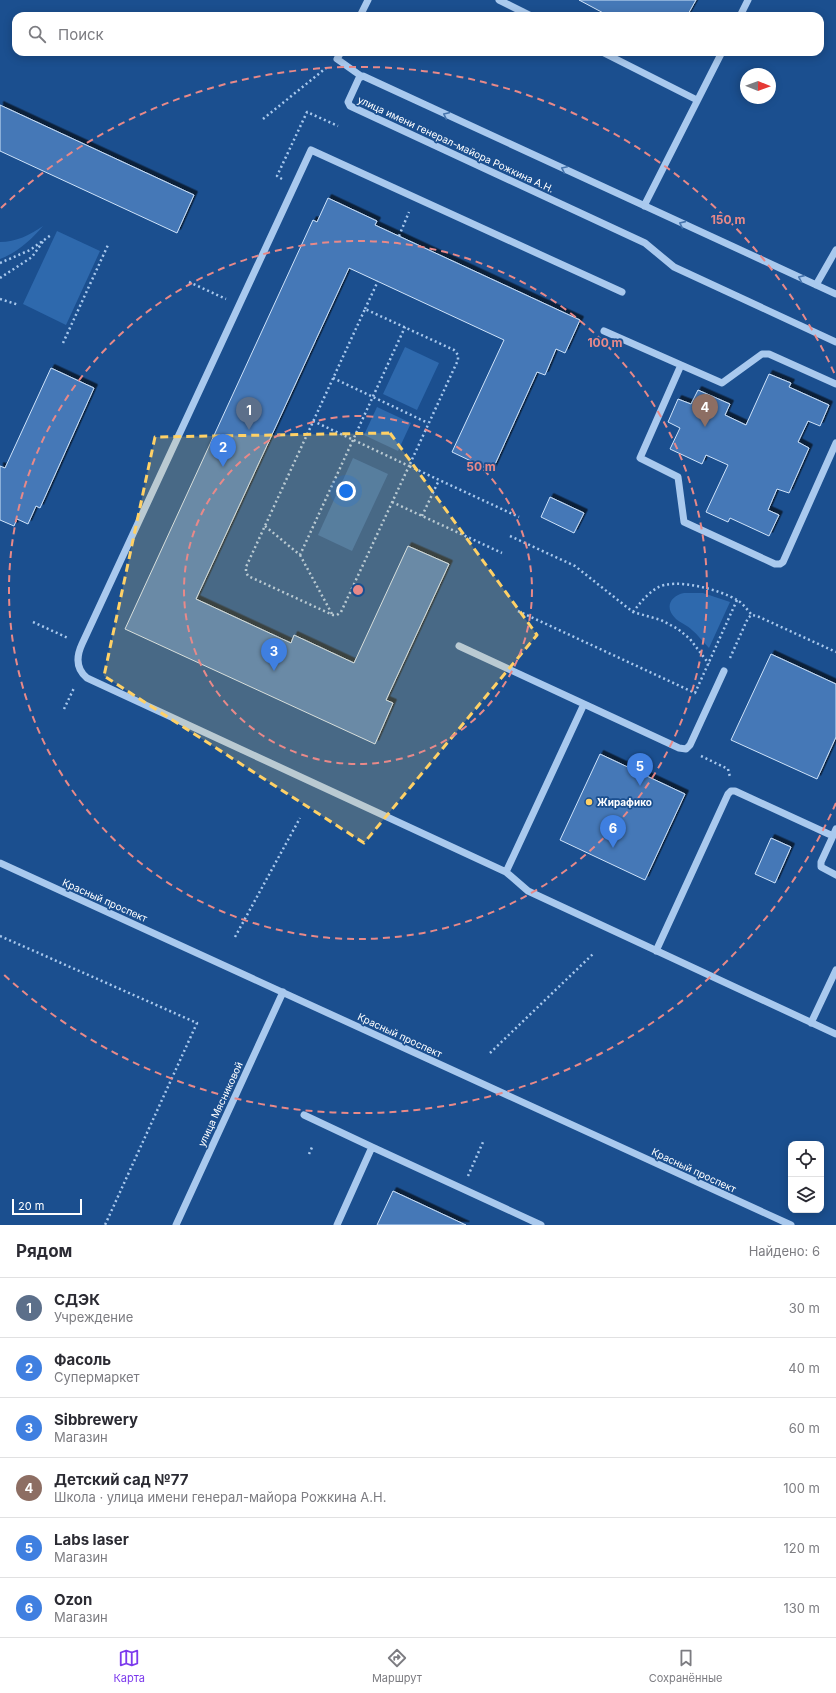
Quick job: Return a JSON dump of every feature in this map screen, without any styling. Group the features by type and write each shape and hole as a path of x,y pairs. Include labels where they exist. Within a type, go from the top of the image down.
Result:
{"street":[{"path":"362,12 368,0"},
{"path":"499,0 523,12"},
{"path":"742,12 748,0"},
{"path":"339,56 337,59 361,76 836,294"},
{"path":"610,56 697,100"},
{"path":"644,206 720,56"},
{"name":"улица имени генерал-майора Рожкина А.Н.","path":"361,76 348,102 350,106 645,243 674,267 836,342"},
{"path":"622,292 314,150 309,152 82,644 78,660 78,668 87,678 506,872 528,892 836,1034"},
{"path":"816,285 836,250"},
{"path":"604,331 722,383 762,354 769,354 836,384"},
{"path":"681,365 640,458 678,477 683,518 687,524 775,564 780,564 783,562 836,443"},
{"path":"459,646 679,748 686,749 690,745 724,671"},
{"path":"506,872 584,704"},
{"path":"656,951 728,794 732,791 833,836"},
{"path":"836,829 821,862 821,867 836,875"},
{"name":"Красный проспект","path":"0,863 791,1225"},
{"path":"811,1023 836,970"},
{"name":"улица Мясниковой","path":"176,1225 283,992"},
{"path":"304,1115 541,1225"},
{"path":"337,1225 372,1147"}],"path":[{"path":"263,119 337,59"},
{"path":"399,236 416,197"},
{"path":"0,263 30,250 51,235"},
{"path":"0,278 32,257 44,240"},
{"path":"63,343 108,245"},
{"path":"365,309 454,350 458,355 458,360 341,612 337,615 333,615 248,576 246,566 265,526 333,378 365,309 378,281"},
{"path":"190,282 219,296"},
{"path":"0,299 19,305"},
{"path":"300,555 404,327"},
{"path":"333,378 428,423"},
{"path":"313,422 519,516"},
{"path":"422,516 439,480"},
{"path":"392,502 502,553"},
{"path":"265,526 300,555 333,615"},
{"path":"510,536 575,566 633,612 661,620 678,629 690,640 708,664 724,671 748,618 752,615"},
{"path":"633,612 647,595 658,587 668,584 682,583 698,586 738,600 752,615 836,652"},
{"path":"518,611 695,692 738,600"},
{"path":"33,622 62,635"},
{"path":"697,754 729,770 732,791"},
{"path":"235,937 300,818"},
{"path":"0,936 197,1023 104,1225"},
{"path":"490,1054 594,953"},
{"path":"462,1188 483,1142"},
{"path":"309,1154 313,1144"}],"highlighted area":[{"path":"390,433 537,635 364,843 104,676 155,437"}],"shaded area":[{"path":"43,226 24,245 13,253 0,259 0,242 12,241 23,237"},
{"path":"57,231 100,251 66,325 23,304"},
{"path":"405,347 439,363 417,410 383,394"},
{"path":"377,407 411,423 398,451 364,435"},
{"path":"353,458 388,474 352,551 318,535"},
{"path":"684,593 703,593 730,602 709,648 690,628 676,619 670,611 670,603 672,600"}],"building":[{"path":"579,0 696,0 689,12 602,12"},
{"path":"0,105 194,195 177,233 0,151"},
{"path":"328,198 377,221 375,225 580,320 565,353 556,349 545,375 537,372 492,471 452,452 504,340 349,268 196,599 291,643 294,635 354,663 408,546 449,564 386,700 393,703 375,744 125,629 313,220 317,222"},
{"path":"51,368 94,388 40,508 36,506 28,524 17,519 14,526 0,520 0,466 5,468"},
{"path":"769,374 791,383 789,387 829,405 820,426 808,421 798,442 809,448 789,493 777,489 768,510 779,515 769,536 730,518 728,522 706,512 728,465 706,455 702,464 670,449 680,428 668,422 678,399 691,404 698,390 730,404 725,415 746,425"},
{"path":"550,497 584,513 574,533 541,517"},
{"path":"771,654 836,684 836,737 817,779 731,740"},
{"path":"600,754 685,794 645,880 560,840"},
{"path":"771,838 791,847 775,883 755,874"},
{"path":"393,1191 466,1225 377,1225"}],"place":[{"name":"Детский сад №77","path":"705,427"},
{"name":"СДЭК","path":"249,430"},
{"name":"Фасоль","path":"223,467"},
{"name":"Sibbrewery","path":"274,671"},
{"name":"Labs laser","path":"640,786"},
{"name":"Жирафико","path":"589,802"},
{"name":"Ozon","path":"613,848"}]}
